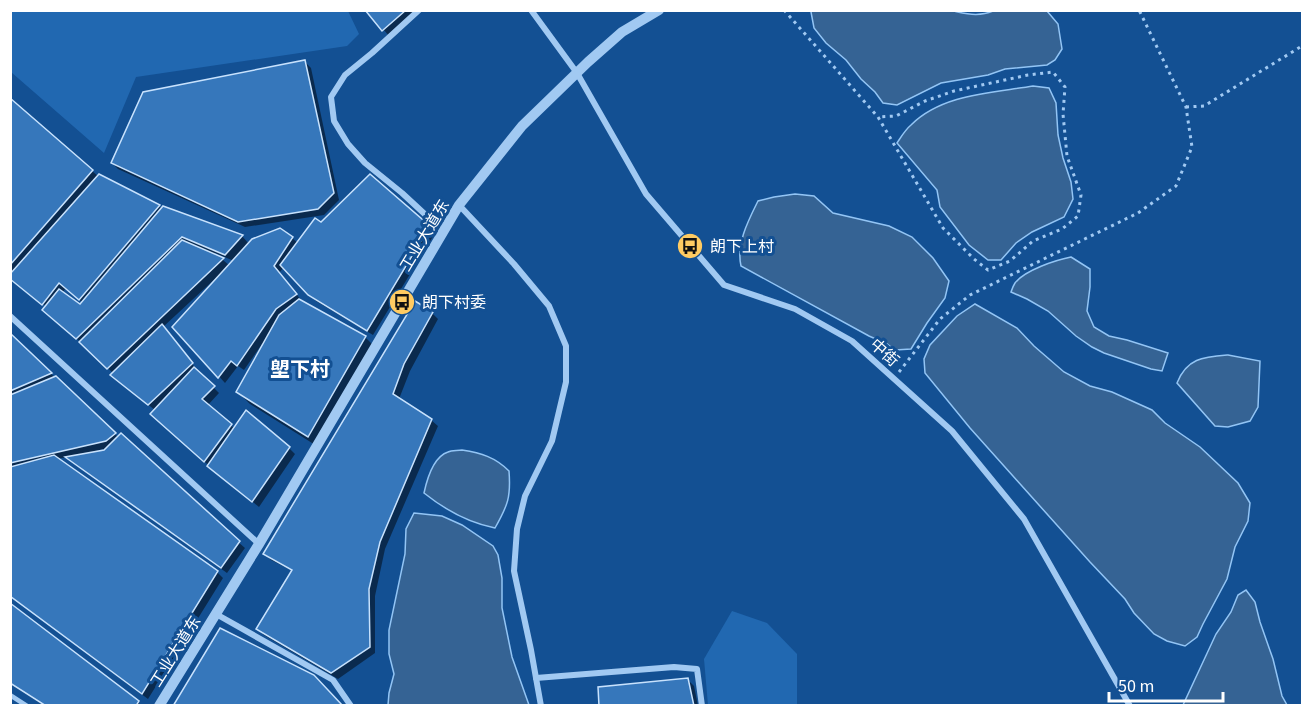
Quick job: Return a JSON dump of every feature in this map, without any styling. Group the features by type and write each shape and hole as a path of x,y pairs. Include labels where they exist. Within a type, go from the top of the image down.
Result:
{"street":[{"path":"419,10 345,75 331,97 334,121 348,144 364,163 429,218 446,227"},
{"name":"中街","path":"531,10 577,73 646,194 724,285 795,309 852,341 952,431 1024,519 1130,705"},
{"name":"工业大道东","path":"159,705 259,544 459,205 522,126 622,32 659,10"},
{"path":"459,205 514,264 549,306 566,346 566,382 552,441 525,496 517,529 514,571 541,705"},
{"path":"10,316 259,544"},
{"path":"216,614 333,680 351,705"},
{"path":"536,678 674,667 697,669 702,705"}],"lane":[{"path":"10,695 27,705"}],"path":[{"path":"784,10 878,117 943,228 988,270 1010,261 1033,241 1062,229 1078,216 1081,195 1067,156 1063,114 1065,87 1053,72 954,91 925,101 896,116 878,117"},
{"path":"894,379 940,319 970,295 1138,213 1176,186 1192,147 1185,107 1138,10"},
{"path":"1185,107 1204,106 1302,46"}],"shaded area":[{"path":"11,10 348,11 359,34 347,46 136,77 104,153 11,72"},
{"path":"813,10 950,10 967,14 993,11 1047,11 1058,24 1062,49 1055,60 1047,65 1005,69 988,75 941,83 897,105 883,103 846,60 826,43 814,28 811,12"},
{"path":"1033,86 1049,88 1056,103 1058,135 1071,182 1073,199 1064,217 1032,232 1016,243 1001,260 988,260 969,245 940,207 937,190 897,143 911,125 937,107 968,96"},
{"path":"795,194 814,196 833,213 889,226 912,237 933,258 949,281 945,298 911,349 895,350 741,266 742,241 758,201"},
{"path":"1071,257 1090,269 1087,311 1094,327 1109,336 1168,353 1162,371 1092,347 1048,311 1011,292 1015,283 1026,274 1049,263"},
{"path":"975,304 1017,328 1064,372 1090,386 1112,392 1152,410 1165,423 1200,447 1238,483 1250,503 1248,521 1235,547 1227,579 1197,637 1185,646 1167,641 1154,634 1134,613 1125,599 970,428 925,373 924,359 930,345 957,316"},
{"path":"1228,355 1260,361 1258,407 1250,421 1228,427 1215,426 1177,383 1186,368 1197,360"},
{"path":"462,450 487,456 509,471 508,501 495,528 458,515 424,493 429,475 438,459 450,451"},
{"path":"414,513 442,516 462,525 493,546 498,555 502,578 502,608 512,657 529,705 388,705 394,674 389,654 389,630 405,554 406,529"},
{"path":"1246,590 1255,602 1282,696 1287,705 1183,705 1216,634 1231,612 1238,595"},
{"path":"732,611 767,623 797,654 797,705 708,705 704,659"}],"building":[{"path":"365,10 406,10 382,31"},
{"path":"305,60 334,193 318,209 238,222 111,163 143,92"},
{"path":"10,98 93,170 10,265"},
{"path":"99,174 160,205 79,300 59,283 42,305 10,279 10,274"},
{"path":"370,174 430,226 367,331 308,295 280,265 315,218 321,222"},
{"path":"163,206 243,235 225,255 182,237 76,339 42,310 59,289 80,304"},
{"path":"280,228 293,237 274,266 297,294 276,309 237,366 231,361 218,378 172,327 252,239"},
{"path":"182,240 224,258 107,369 79,342"},
{"path":"299,299 366,336 308,437 236,392 279,315"},
{"path":"415,301 433,312 404,364 393,394 432,419 380,542 369,589 370,647 331,673 256,629 292,570 263,554"},
{"path":"162,324 193,363 148,405 110,375"},
{"path":"10,333 52,373 10,391"},
{"path":"194,367 215,386 202,399 232,424 204,462 150,414"},
{"path":"56,376 116,433 106,441 10,463 10,395"},
{"path":"246,410 290,447 252,502 207,466"},
{"path":"121,433 240,541 221,568 65,457 104,450"},
{"path":"54,455 218,571 142,694 10,596 10,467"},
{"path":"10,603 139,701 136,706 46,706 10,683"},
{"path":"220,628 314,675 343,706 173,706"},
{"path":"688,678 694,706 599,706 598,687"}],"place":[{"name":"朗下上村","path":"690,246"},
{"name":"朗下村委","path":"402,302"}],"district":[{"name":"塱下村","path":"300,369"}]}
